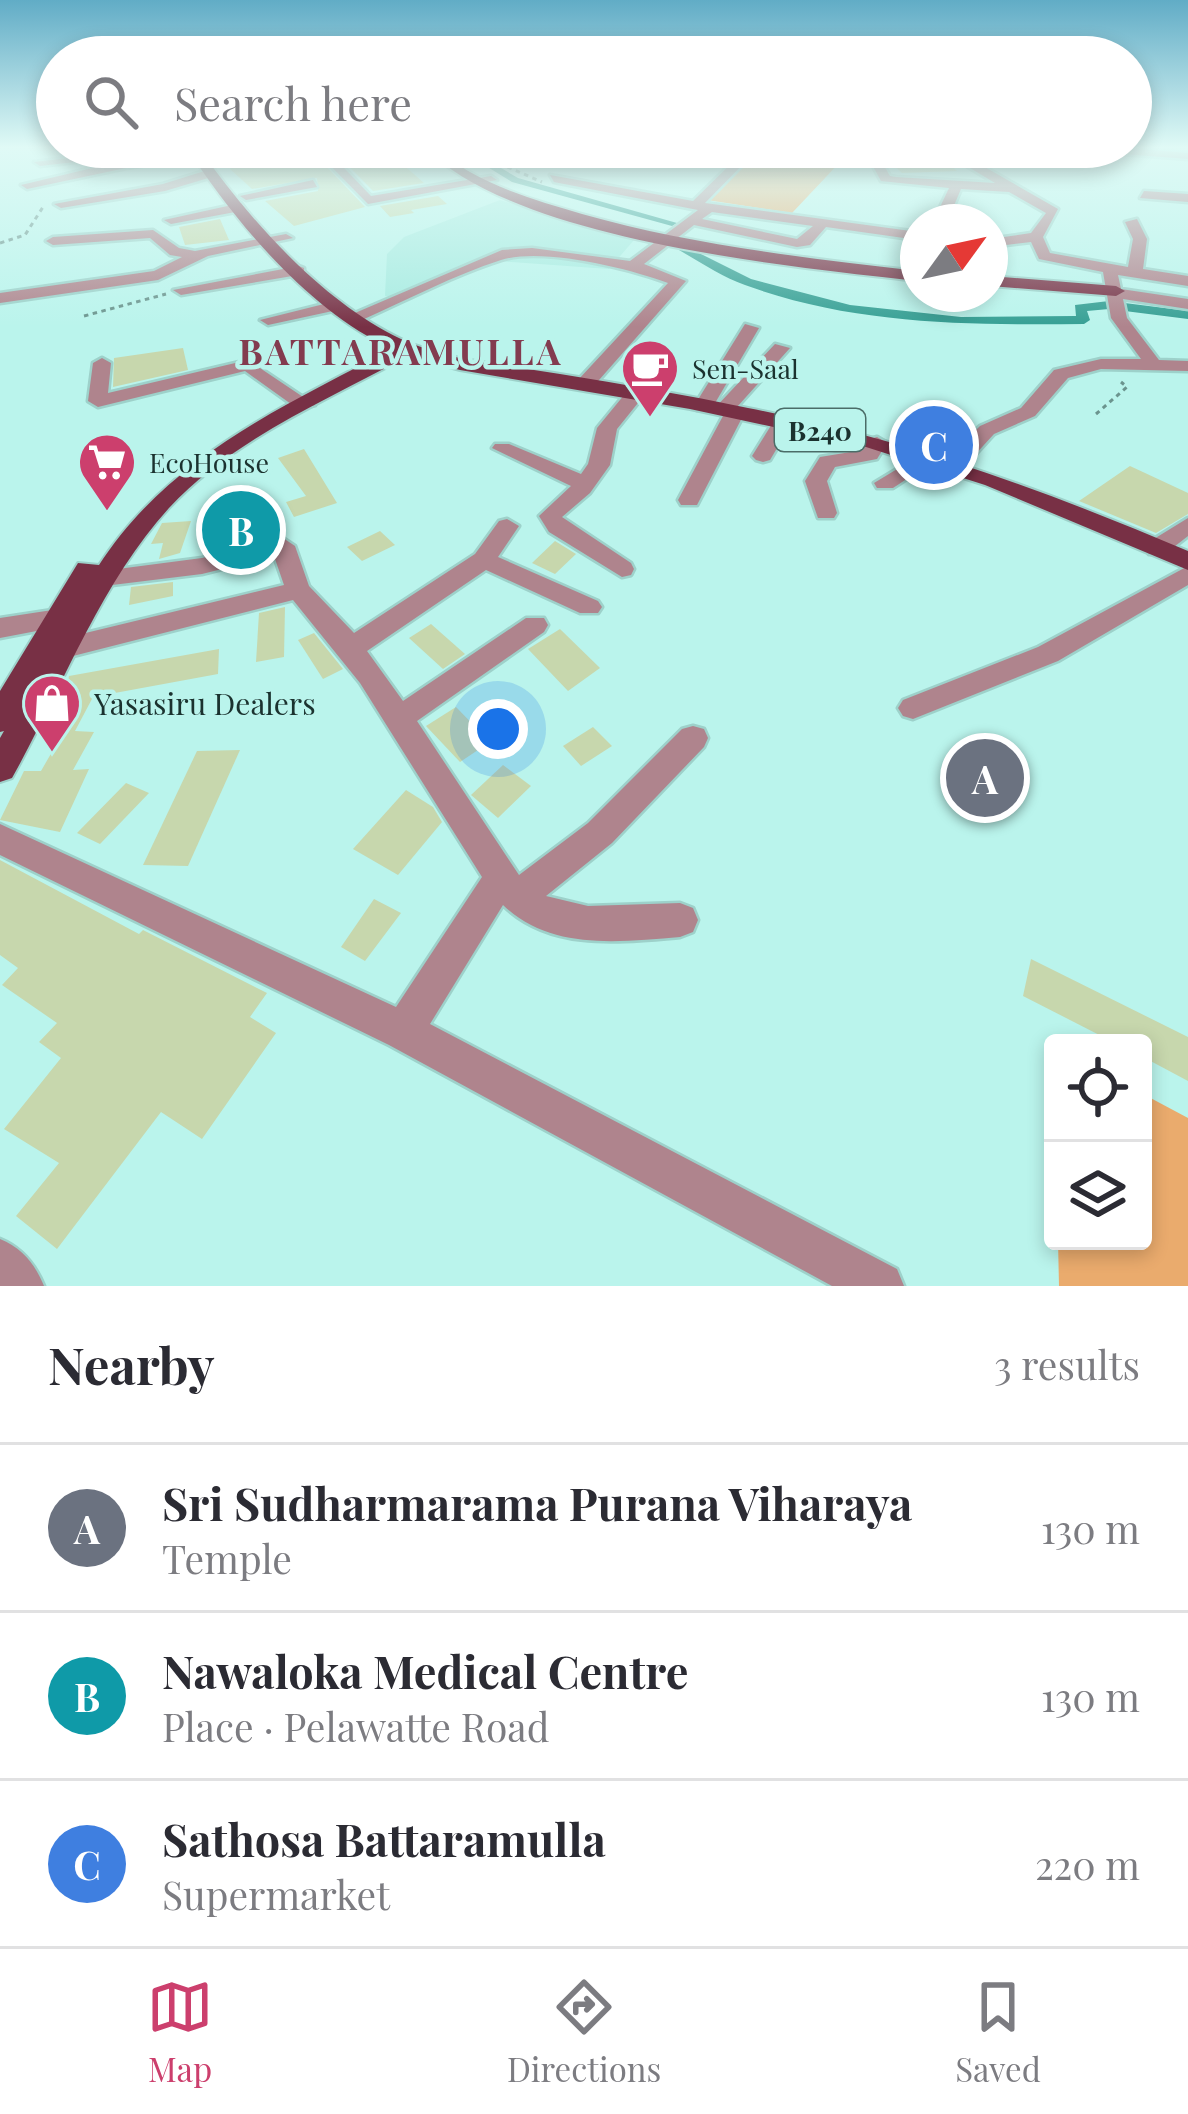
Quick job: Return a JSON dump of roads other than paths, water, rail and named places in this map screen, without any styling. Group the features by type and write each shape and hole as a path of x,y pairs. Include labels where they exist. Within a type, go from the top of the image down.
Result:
{"main road":[{"name":"B240","path":"248,207 349,303 348,312"},
{"path":"573,207 674,236 900,269"},
{"name":"B240","path":"279,239 299,271 385,348 721,409 877,443 953,464 1188,561"},
{"path":"1008,280 1116,291"},
{"path":"64,632 160,504 191,476 385,348 436,356"},
{"path":"4,743 64,632 100,549 154,489 205,451 300,402"}],"street":[{"path":"171,220 223,207"},
{"path":"636,264 692,221 702,207"},
{"path":"726,207 900,233"},
{"path":"1008,240 1036,237 1053,212 1044,207"},
{"path":"692,221 796,244 805,242 826,221"},
{"path":"1132,222 1139,239 1135,272 1116,291 1118,318 1153,364"},
{"path":"53,242 153,234 175,252 194,255 279,239"},
{"path":"1036,237 1044,256 1116,291 1188,300"},
{"path":"268,320 348,312 517,251 636,264 678,281 584,384"},
{"path":"0,298 173,271 194,255"},
{"path":"181,290 299,271"},
{"path":"1135,272 1188,281"},
{"path":"689,500 751,328"},
{"path":"721,409 781,348"},
{"path":"197,364 236,355 300,402"},
{"path":"103,363 98,401 248,365"},
{"path":"953,464 987,430 1028,412 1061,374 1082,367 1188,366"},
{"path":"622,569 550,522 550,516 585,484 598,465 607,428 636,393"},
{"path":"763,456 782,423"},
{"path":"826,513 816,481 828,462 870,455 877,443"},
{"path":"502,448 585,484"},
{"path":"885,483 927,457"},
{"path":"1157,548 1188,525"},
{"path":"350,649 484,560 507,526"},
{"path":"104,578 202,566 283,546 298,590"},
{"path":"484,560 589,607"},
{"path":"913,709 1048,654 1188,574"},
{"path":"0,628 64,632 298,590 310,595 509,887 575,926 680,920"},
{"path":"398,720 535,625"},
{"path":"403,1031 509,887 600,833 693,738"},
{"path":"0,839 403,1031 880,1286"},
{"path":"0,1262 20,1286"}],"waterway":[{"path":"614,207 672,223"},
{"path":"683,248 747,282 850,309 961,321 1084,320 1079,308 1109,305 1188,315"}],"place":[{"name":"Sen-Saal","path":"650,419"},
{"name":"Sathosa Battaramulla","path":"934,445"},
{"name":"EcoHouse","path":"107,513"},
{"name":"Nawaloka Medical Centre","path":"241,530"},
{"name":"Yasasiru Dealers","path":"52,754"},
{"name":"Sri Sudharmarama Purana Viharaya","path":"985,778"}],"district":[{"name":"BATTARAMULLA","path":"401,350"}]}
